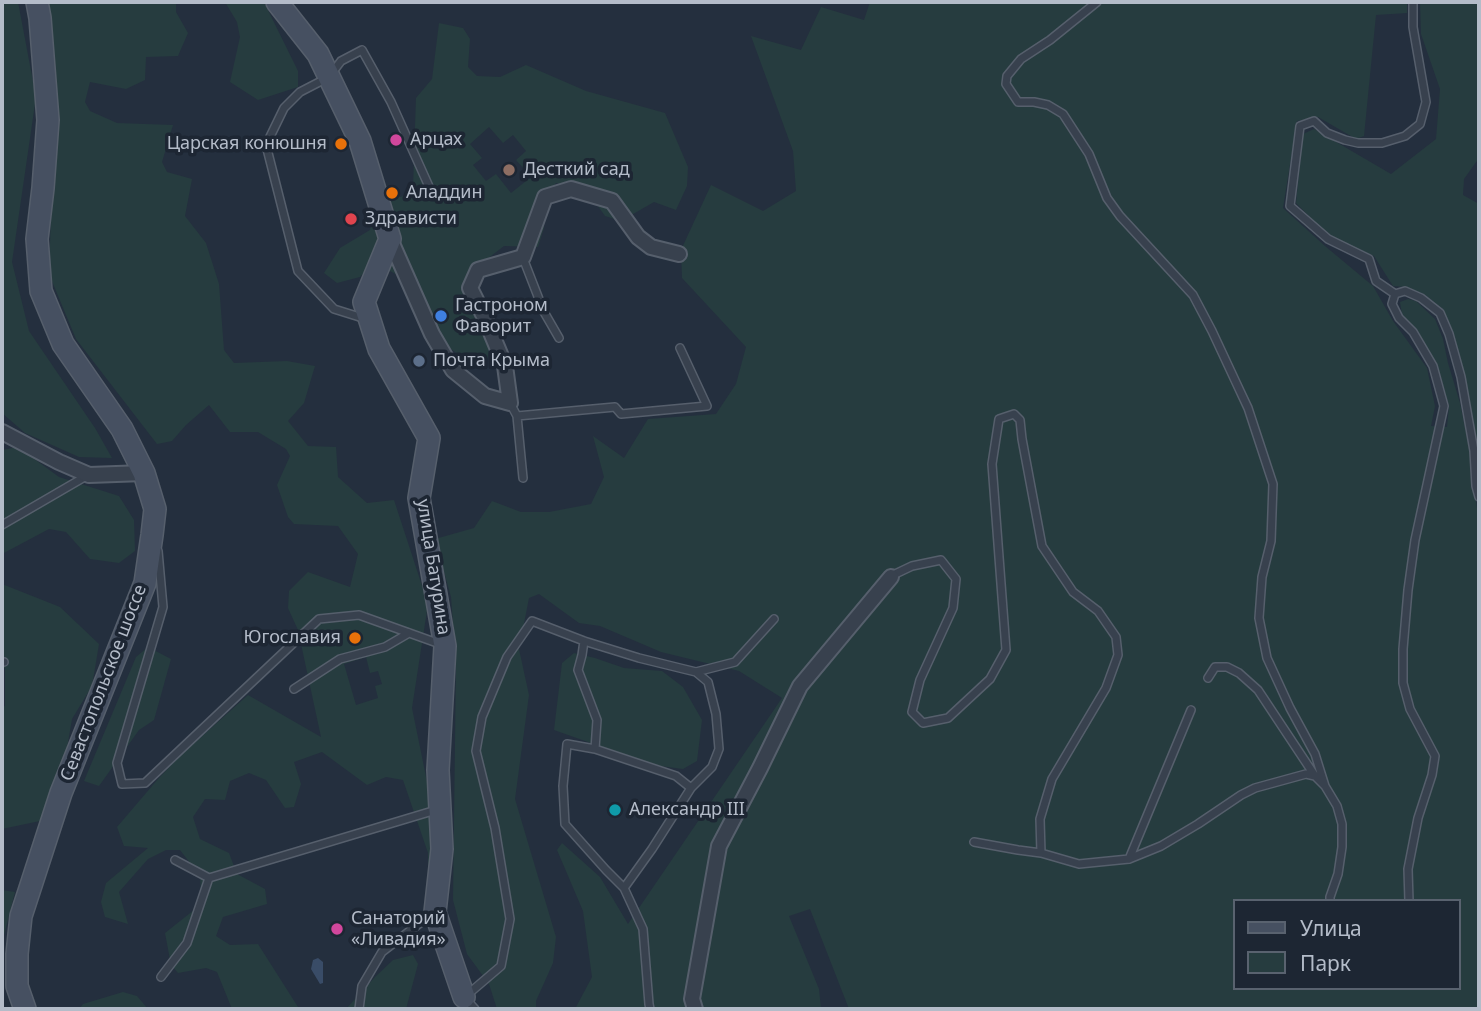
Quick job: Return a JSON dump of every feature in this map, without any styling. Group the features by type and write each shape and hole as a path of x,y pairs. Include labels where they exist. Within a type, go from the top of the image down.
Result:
{"main road":[{"path":"27,2 41,116 30,218 32,274 38,309 49,336 139,473"},
{"name":"Севастопольское шоссе","path":"25,1009 17,986 17,954 22,916 61,793 145,583 155,509 122,429 62,344 41,290 37,239 48,120 37,2"},
{"path":"277,2 318,54 360,141 390,239"},
{"name":"улица Батурина","path":"390,239 364,302 379,349 429,438 419,498 445,646 439,770 442,849 435,912 467,1005"}],"street":[{"path":"513,410 505,366 470,288 478,270 523,257 545,197 572,189 612,201 638,237 651,247 679,254"},
{"path":"390,239 432,334 453,370 485,396 513,410"},
{"path":"2,432 89,475 139,473"},
{"path":"695,1009 692,999 719,846 800,686 891,577"}],"lane":[{"path":"1097,2 1021,59 1007,76 1006,84 1018,102 1048,105 1063,114 1089,154 1107,198 1120,216 1193,295 1248,408 1273,484 1271,541 1262,577 1259,618 1267,658 1315,754 1325,786 1337,806 1342,824 1342,847 1330,899"},
{"path":"1395,294 1376,281 1369,259 1328,239 1290,206 1300,126 1314,121 1327,133 1345,140 1382,143 1405,136 1420,124 1426,102 1413,27 1413,2"},
{"path":"370,321 334,309 298,271 266,145 284,108 300,92 329,77 341,61 362,50 391,102 431,191"},
{"path":"523,257 544,312 559,338"},
{"path":"1395,294 1405,291 1421,298 1440,313 1449,334 1461,377 1479,498"},
{"path":"1395,294 1392,304 1433,366 1444,406 1415,540 1403,649 1403,683 1410,709 1435,756 1432,775 1418,818 1408,869 1409,899"},
{"path":"523,478 513,410 615,407 621,414 707,406 680,348"},
{"path":"891,577 912,566 941,560 957,579 953,608 920,680 912,712 923,723 948,718 990,679 1006,650 992,464 999,419 1014,414 1020,420 1042,546 1073,592 1098,611 1116,637 1118,655 1106,688 1052,779 1040,819 1041,853"},
{"path":"2,525 89,475"},
{"path":"155,509 163,607 117,763 122,784 145,783 319,619 359,615 445,646"},
{"path":"696,672 735,662 774,619"},
{"path":"467,1005 501,966 510,919 495,828 476,751 482,717 507,657 532,621 583,641 696,672 708,682 716,713 719,748 712,766 691,788 624,888"},
{"path":"294,689 340,659 386,647 409,633"},
{"path":"583,641 578,670 597,720 595,750"},
{"path":"1208,678 1215,667 1227,667 1239,673 1258,690 1315,776 1325,786"},
{"path":"1129,859 1191,710"},
{"path":"650,1009 643,929 624,888 565,824 563,786 567,744 595,750 676,776 691,788"},
{"path":"974,842 1041,853 1079,864 1129,859 1161,846 1255,788 1306,774 1315,776"},
{"path":"175,860 209,878 440,808"},
{"path":"162,977 187,943 209,878"},
{"path":"359,1009 362,986 382,952 435,912"}],"green space":[{"path":"2,2 18,2 36,97 12,262 29,331 95,428 112,458 79,457 25,433 2,413"},
{"path":"48,2 176,2 176,12 188,33 178,56 146,57 145,80 126,89 90,82 85,102 90,111 117,123 173,125 162,162 167,172 192,179 185,216 206,243 219,284 224,350 234,363 287,361 315,366 304,403 288,421 308,446 336,447 338,477 367,503 394,500 428,604 412,708 433,811 436,877 428,890 428,853 403,780 386,777 367,785 322,752 294,762 301,784 294,807 285,808 266,780 249,773 230,781 225,800 205,799 193,817 200,839 229,853 237,874 265,889 267,904 223,917 216,936 230,945 258,944 297,1009 232,1009 217,972 206,968 178,973 171,965 165,933 194,910 201,891 200,876 180,850 166,850 148,859 119,892 128,924 105,917 101,902 106,883 148,848 124,846 117,827 181,755 248,695 321,737 298,630 288,608 289,591 308,572 350,587 358,554 338,526 294,524 288,517 277,485 290,456 286,449 258,432 230,432 209,405 172,441 157,444 76,339 49,274 55,94 49,60","holes":["366,657 370,673 378,671 382,684 375,686 378,698 356,705 344,664"]},
{"path":"225,2 264,2 298,71 298,87 258,100 230,82 240,37 237,22"},
{"path":"870,2 1407,2 1407,13 1376,15 1364,136 1356,139 1318,117 1297,121 1283,208 1373,286 1393,321 1427,368 1435,406 1431,426 1447,427 1449,406 1437,364 1417,330 1402,315 1400,302 1408,299 1416,301 1435,319 1460,403 1470,453 1479,524 1479,1009 849,1009 810,909 789,916 819,989 821,1009 575,1009 592,977 583,911 557,850 562,843 600,877 628,924 782,698 739,671 661,652 600,626 579,623 539,594 529,598 519,649 529,695 515,799 556,937 553,963 536,1001 536,1009 497,1009 489,984 467,954 453,900 456,663 451,597 435,539 474,528 492,501 521,512 549,512 591,504 604,477 593,436 624,458 648,419 716,414 736,384 746,347 682,278 681,250 711,185 763,211 796,191 793,151 751,36 801,50 821,7 864,20"},
{"path":"1420,2 1479,2 1479,158 1464,179 1463,195 1479,204 1479,459 1465,377 1453,332 1443,309 1424,294 1406,287 1393,286 1374,256 1329,236 1296,203 1303,134 1314,129 1391,174 1436,139 1440,89 1421,34"},
{"path":"439,23 463,28 470,39 468,67 477,76 500,77 526,65 586,91 665,113 688,167 687,186 676,210 654,202 621,221 605,216 588,192 556,183 542,202 544,228 538,247 504,246 469,273 491,338 487,361 473,365 444,344 420,287 390,271 386,248 360,277 337,283 324,273 340,248 370,230 374,188 401,197 413,188 416,98 432,79","holes":["489,127 503,143 513,135 526,151 516,160 531,177 511,193 496,174 486,181 473,165 482,158 470,144"]},
{"path":"18,447 59,477 119,496 134,520 135,551 119,563 90,559 66,532 49,529 2,554 2,450"},
{"path":"2,584 60,607 99,644 92,686 72,719 66,754 40,821 2,829 2,707 5,706 5,668 2,668"},
{"path":"148,647 171,659 154,720 139,730 99,786 84,781 136,657"},
{"path":"574,653 624,668 662,671 683,687 702,720 697,761 683,769 653,765 554,730 562,663"},
{"path":"2,890 15,892 2,943"},
{"path":"413,955 418,964 406,1009 346,1009 393,960"},
{"path":"123,992 137,996 148,1009 79,1009 83,1004"}],"water":[{"path":"318,958 323,962 323,983 320,984 311,969 313,960"}],"place":[{"name":"Арцах","path":"396,140"},
{"name":"Царская конюшня","path":"341,144"},
{"name":"Десткий сад","path":"509,170"},
{"name":"Аладдин","path":"392,193"},
{"name":"Здрависти","path":"351,219"},
{"name":"Гастроном Фаворит","path":"441,316"},
{"name":"Почта Крыма","path":"419,361"},
{"name":"Югославия","path":"355,638"},
{"name":"Александр III","path":"615,810"},
{"name":"Санаторий «Ливадия»","path":"337,929"}]}
